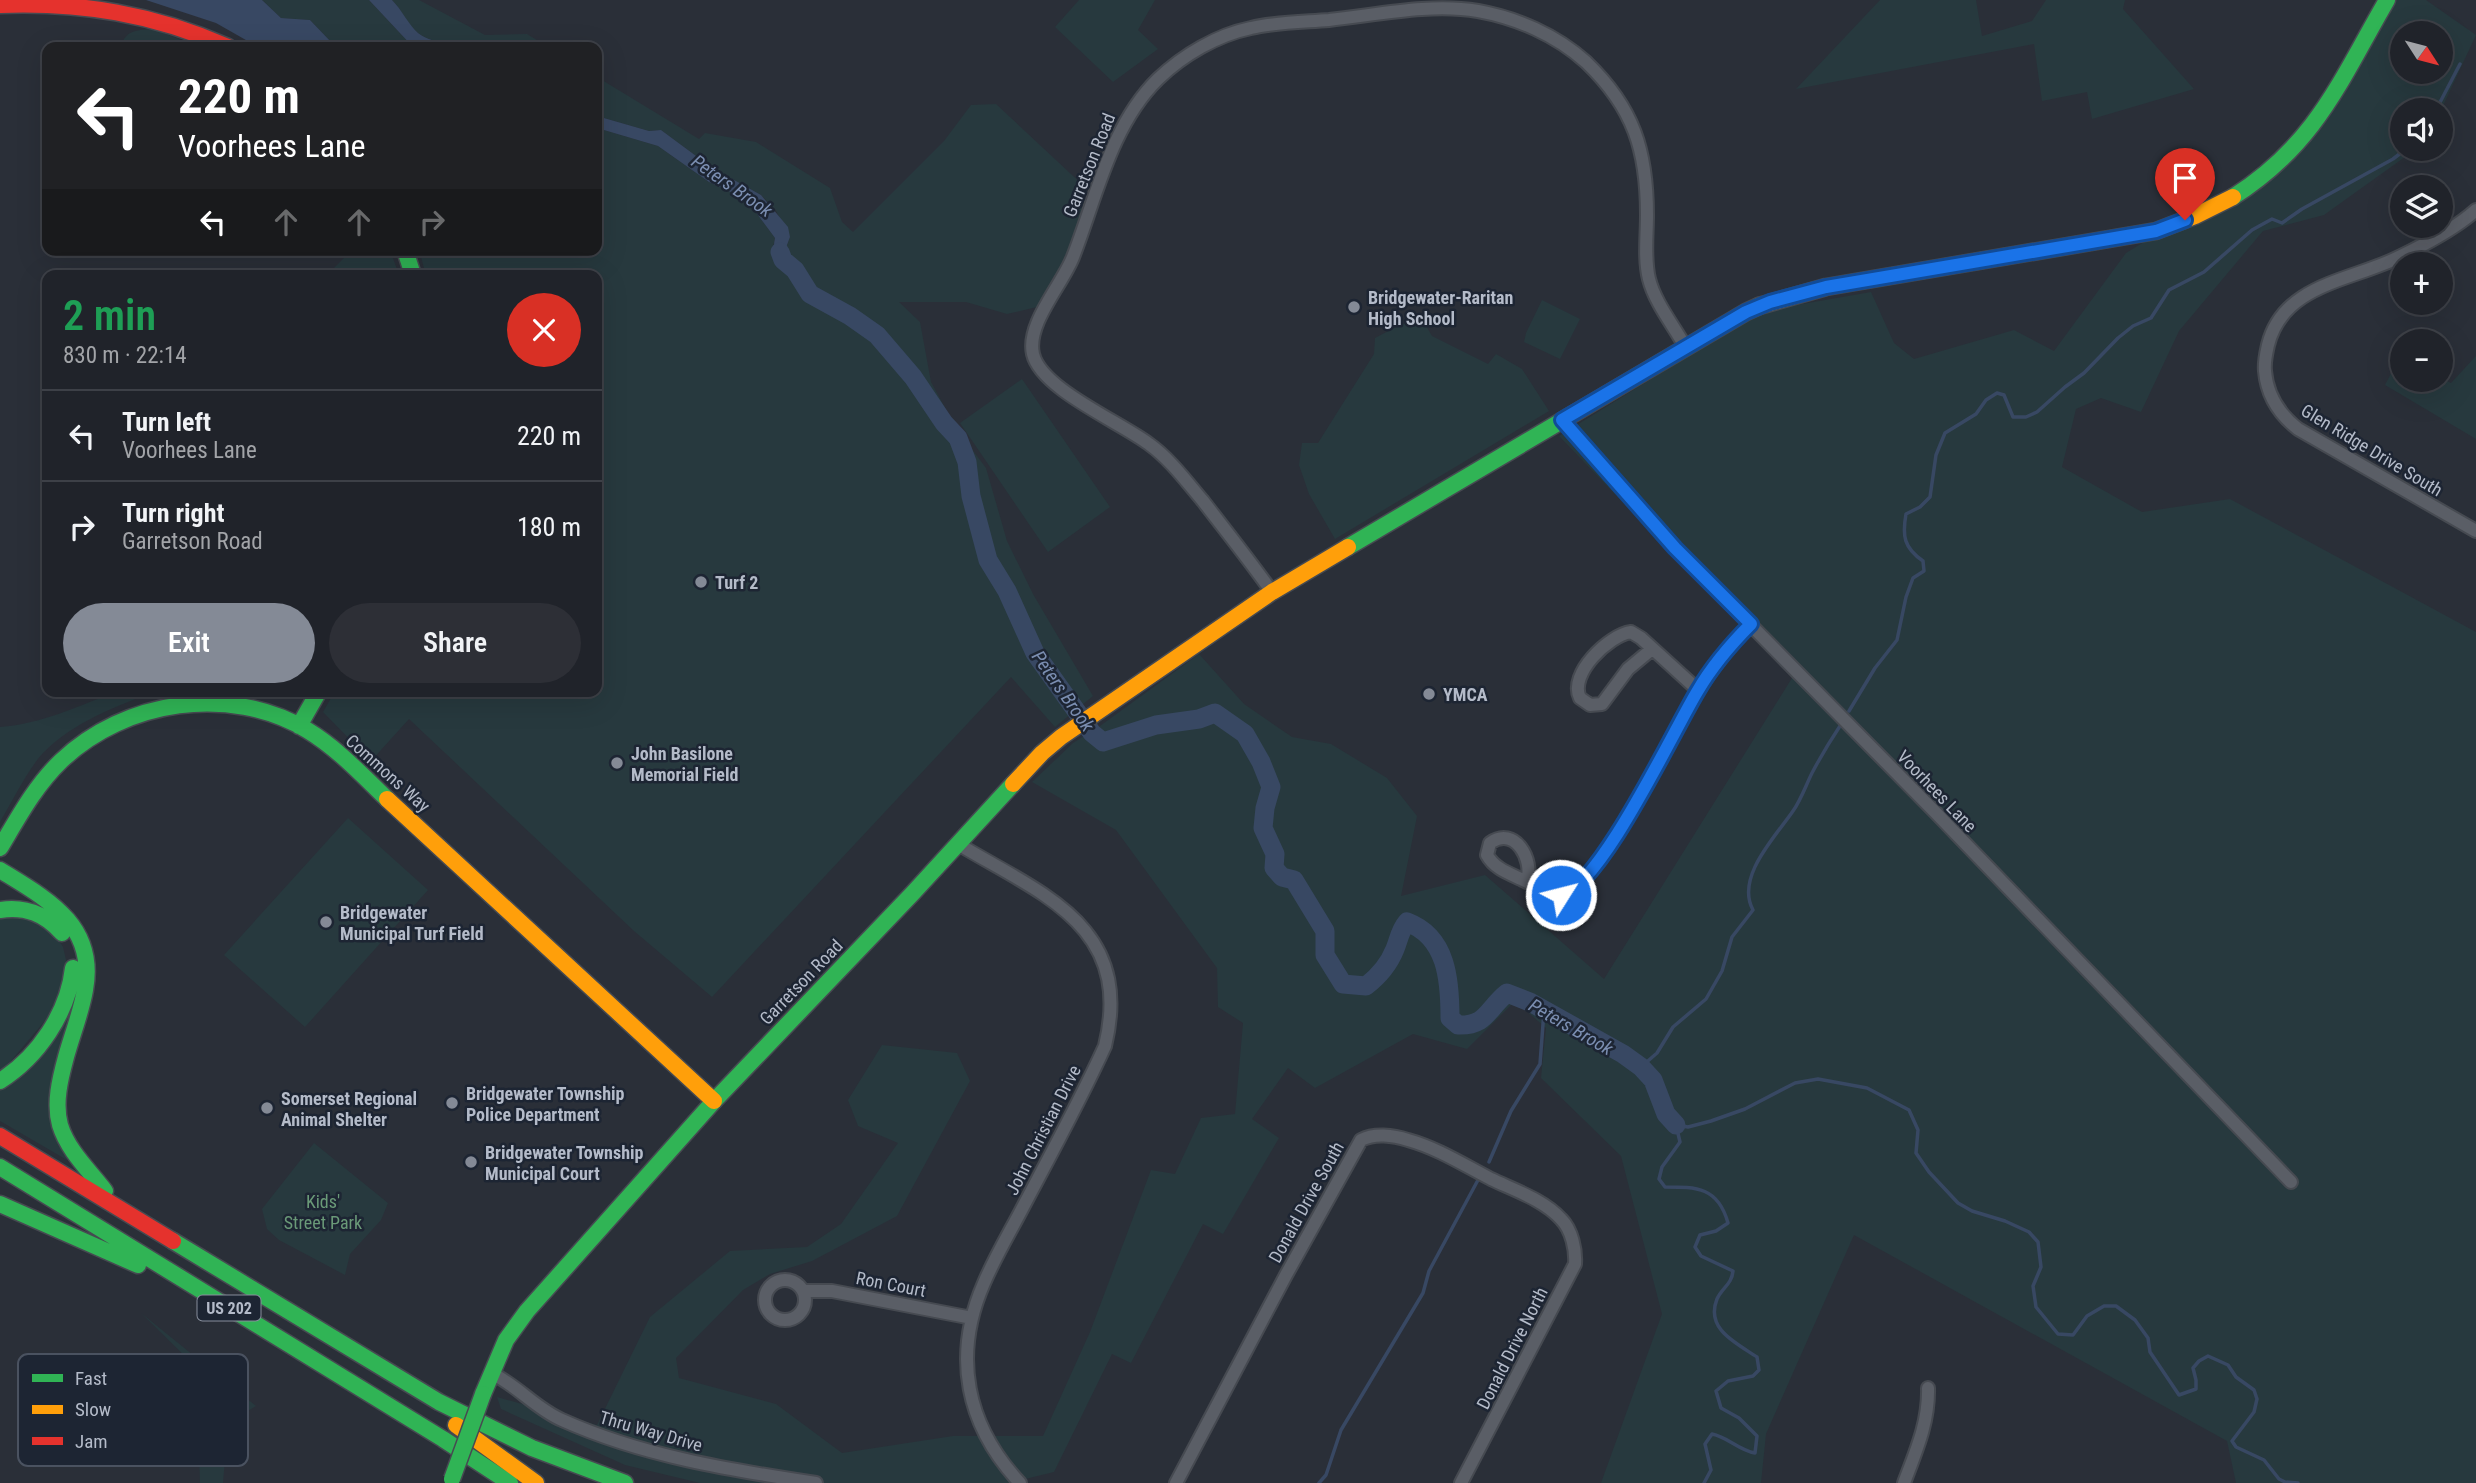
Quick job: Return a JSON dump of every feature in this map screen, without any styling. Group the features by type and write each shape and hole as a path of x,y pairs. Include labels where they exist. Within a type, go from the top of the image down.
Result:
{"main road":[{"name":"Garretson Road","path":"451,1481 491,1373 506,1340 521,1318 715,1101 1042,753 1061,737 1272,592 1746,312 1792,295 1826,287 2156,231 2202,214 2255,181 2308,132 2325,110 2387,0"},
{"path":"0,5 63,2 114,4 194,31 217,42"},
{"path":"299,726 316,697"},
{"name":"Commons Way","path":"0,848 43,782 60,762 97,733 136,715 182,703 221,704 267,713 320,738 349,763 715,1101"},
{"path":"0,870 57,907 73,923 84,945 88,964 86,986 62,1069 57,1108 68,1144 79,1162 115,1205"},
{"path":"0,1081 26,1063 60,1009 71,987 73,964 68,944 56,926 11,896"},
{"path":"0,909 32,910"},
{"name":"US 202","path":"0,1136 388,1373 393,1385 481,1442 536,1483"},
{"name":"US 202","path":"0,1167 443,1439 510,1483"},
{"path":"0,1204 222,1303"},
{"path":"388,1373 499,1433 625,1483"}],"street":[{"name":"Garretson Road","path":"1272,592 1235,541 1170,462 1137,435 1047,378 1036,362 1032,345 1037,325 1068,270 1125,122 1140,99 1158,79 1201,47 1250,28 1452,9 1497,15 1551,37 1587,63 1621,106 1636,134 1647,178 1649,278 1659,302 1686,348"},
{"name":"Glen Ridge Drive South","path":"2476,210 2399,257 2311,291 2295,302 2276,323 2270,337 2264,369 2274,404 2284,418 2298,429 2476,531"},
{"name":"Voorhees Lane","path":"1562,420 1666,538 2291,1182"},
{"path":"1527,881 1561,895 1575,890 1584,881 1608,847 1698,690 1724,652 1751,624"},
{"path":"1652,649 1628,669 1602,704 1590,705 1580,698 1577,687 1581,674 1592,658 1616,638 1631,632 1652,649 1698,690"},
{"name":"John Christian Drive","path":"958,844 1072,915 1084,928 1103,962 1111,1005 1111,1022 1105,1046 984,1282 969,1333 967,1370 974,1411 990,1444 1020,1483"},
{"name":"Donald Drive South","path":"1176,1483 1361,1140 1376,1135 1406,1139 1432,1149 1542,1204 1566,1225"},
{"name":"Donald Drive North","path":"1461,1483 1575,1264 1573,1245 1566,1225"},
{"name":"Ron Court","path":"803,1291 832,1291 972,1318"},
{"name":"Thru Way Drive","path":"491,1373 501,1377 540,1408 559,1419 643,1450 708,1465 816,1483"},
{"path":"1904,1483 1925,1426 1928,1388"}],"green space":[{"path":"262,0 369,0 408,42 331,42 310,20 281,18"},
{"path":"392,0 419,0 485,35 527,34 540,42 439,42 418,33"},
{"path":"1079,0 1155,0 1138,30 1158,49 1113,82 1055,27"},
{"path":"1880,0 1976,0 1982,36 2032,21 2046,0 2125,0 2123,9 2194,89 2092,119 2087,92 2042,101 2034,44 1796,89"},
{"path":"2385,0 2426,0 2476,35 2454,82 2454,21 2390,21 2390,84 2453,84 2447,98 2390,98 2390,161 2399,161 2324,215 2263,231 2179,331 2141,412 2101,398 2076,409 2062,467 2142,512 2230,499 2476,632 2476,1483 2236,1483 2227,1441 1854,1235 1766,1434 1761,1483 1601,1483 1662,1314 1621,1156 1541,1078 1546,1028 1515,1001 1467,1049 1413,1034 1315,1088 1288,1068 1252,1119 1279,1138 1223,1234 1203,1224 1131,1363 1112,1354 1054,1472 1009,1483 700,1483 625,1465 501,1409 497,1397 597,1425 650,1317 730,1251 807,1247 841,1224 898,1143 858,1126 848,1100 882,1045 957,1053 970,1081 897,1216 812,1261 770,1274 743,1290 676,1358 679,1378 776,1404 842,1453 953,1436 1043,1436 1090,1332 1151,1170 1175,1174 1201,1118 1235,1114 1243,1023 1218,1007 1217,968 1116,830 1032,782 1073,743 1199,654 1244,704 1292,737 1331,744 1387,778 1417,816 1401,896 1485,875 1604,979 1792,678 1559,436 1755,317 1785,307 1871,292 1894,343 1914,359 2014,330 2054,351 2126,253 2292,151"},
{"path":"153,29 186,42 123,42 125,37 137,31"},
{"path":"602,80 699,139 705,133 756,142 830,188 842,222 853,232 944,141 971,105 996,104 1087,189 1073,240 1041,306 1007,314 966,302 899,302 920,322 931,382 956,428 986,468 1007,541 1033,594 1093,696 1055,727 1011,677 712,997 634,931 409,719 371,761 323,712 332,697 602,697 602,270 425,270 421,256 602,256 602,129 658,146 709,182 746,199 775,238 773,247 788,262 784,253 790,237 775,209 761,195 711,167 661,130 649,131 602,117"},
{"path":"346,256 392,256 397,270 332,270"},
{"path":"1542,300 1580,319 1560,359 1524,342"},
{"path":"1402,324 1425,324 1432,336 1488,364 1496,354 1522,369 1549,411 1335,539 1309,494 1299,465 1302,443 1318,443 1374,354 1375,338"},
{"path":"2476,356 2476,439 2397,392 2453,392 2453,381"},
{"path":"2390,375 2390,388 2385,385"},
{"path":"1022,379 1110,507 1048,552 960,423"},
{"path":"103,697 141,697 96,716 55,742 32,768 0,822 0,727 46,718"},
{"name":"Bridgewater Municipal Turf Field","path":"348,818 428,890 305,1027 224,955"},
{"path":"16,912 53,931 63,947 67,964 54,1010 0,1074 0,914"},
{"path":"82,988 53,1077 67,1160 0,1121 0,1087"},
{"name":"Kids' Street Park","path":"314,1143 388,1203 381,1220 350,1254 345,1275 279,1240 267,1229 262,1209"},
{"path":"141,1313 192,1354 183,1354"},
{"path":"248,1400 256,1406 248,1411"},
{"path":"199,1466 224,1466 223,1483 200,1483"}],"water":[{"path":"146,0 262,0 281,18 310,20 331,42 249,42 216,23"},
{"path":"369,0 392,0 418,33 439,42 408,42"},
{"path":"602,117 649,131 661,130 711,167 761,195 788,227 790,237 784,253 795,270 781,263 775,255 775,238 746,199 709,182 658,146 602,129"}],"waterway":[{"path":"2442,98 2460,64"},
{"path":"1849,711 1875,668 1897,640 1913,578 1924,571 1923,561 1906,541 1906,514 1920,507 1930,497 1936,455 1945,433 1976,414 1986,400 1997,393 2004,395 2013,417 2026,417 2037,412 2084,373 2118,338 2133,326 2151,318 2169,290 2204,272 2252,230 2272,219 2282,223 2302,209 2390,161"},
{"name":"Peters Brook","path":"780,252 783,260 795,270 810,294 850,316 877,335 913,377 944,423 958,438 967,462 971,496 988,560 1007,591 1035,653 1092,733 1103,742 1156,725 1199,719 1215,713 1245,734 1271,787 1263,828 1275,854 1274,868 1282,877 1294,880 1325,931 1325,955 1343,984 1366,986 1375,978 1390,960 1407,922 1431,938 1438,949 1447,975 1450,1018 1458,1025 1468,1025 1481,1020 1507,993 1530,1002 1623,1054 1641,1067 1653,1080 1666,1114 1676,1125"},
{"path":"1641,1067 1657,1053 1673,1027 1706,999 1722,971 1732,937 1753,910 1749,897 1753,871 1796,807 1815,767 1840,726"},
{"path":"1489,1162 1511,1111 1540,1064 1544,1011"},
{"name":"Peters Brook","path":"1704,1483 1711,1470 1705,1444 1712,1434 1755,1453 1757,1436 1739,1418 1721,1408 1716,1391 1728,1381 1753,1376 1759,1370 1757,1357 1725,1334 1715,1319 1717,1299 1731,1279 1733,1271 1701,1256 1695,1247 1700,1235 1716,1231 1728,1223 1724,1211 1718,1202 1705,1192 1665,1187 1659,1179 1662,1167 1680,1142 1676,1125 1688,1127 1711,1121 1745,1109 1795,1083 1818,1079 1867,1088 1909,1110 1918,1130 1916,1153 1929,1172 1958,1203 1972,1211 2029,1232 2038,1242 2041,1267 2033,1286 2036,1307 2058,1334 2073,1335 2087,1316 2104,1306 2116,1306 2135,1320 2148,1338 2150,1352 2179,1395 2196,1389 2193,1368 2199,1361 2208,1356 2228,1365 2236,1377 2254,1390 2257,1399 2254,1412 2232,1441 2236,1447 2264,1460 2279,1479 2298,1483"},
{"path":"1319,1483 1326,1475 1341,1430 1423,1293 1429,1271 1478,1180"}],"traffic: fast":[{"path":"2233,197 2262,177 2306,133 2340,84 2387,0"},
{"path":"407,256 411,270"},
{"path":"1348,547 1759,306"},
{"path":"299,726 316,697"},
{"path":"0,848 43,781 61,761 87,740 115,724 146,712 179,705 245,707 277,716 307,730 329,745 387,799"},
{"path":"483,1394 506,1340 527,1311 714,1101 1013,784"},
{"path":"0,870 35,892 65,916 76,931 83,948 87,967 85,990 62,1074 58,1117 68,1143 105,1191"},
{"path":"0,910 18,909 34,913 42,916 62,933"},
{"path":"0,1081 27,1060 49,1032 65,1001 73,968"},
{"path":"0,1167 443,1439 510,1483"},
{"path":"0,1204 138,1265"},
{"path":"173,1241 439,1402 532,1448 625,1483"},
{"path":"452,1479 483,1394"}],"traffic: slow":[{"path":"1759,306 1826,287 2156,231 2233,197"},
{"path":"1013,784 1061,737 1272,592 1348,547"},
{"path":"387,799 714,1101"},
{"path":"456,1425 536,1483"}],"traffic: jam":[{"path":"0,5 59,6 117,12 173,26 215,42"},
{"path":"0,1136 173,1241"}],"place":[{"name":"Bridgewater-Raritan High School","path":"1354,307"},
{"name":"Turf 2","path":"701,582"},
{"name":"YMCA","path":"1429,694"},
{"name":"John Basilone Memorial Field","path":"617,763"},
{"name":"Bridgewater Municipal Turf Field","path":"326,922"},
{"name":"Bridgewater Township Police Department","path":"452,1103"},
{"name":"Somerset Regional Animal Shelter","path":"267,1108"},
{"name":"Bridgewater Township Municipal Court","path":"471,1162"}],"route":[{"path":"1561,895 1575,890 1602,857 1698,690 1724,652 1751,624 1675,548 1562,420 1746,312 1770,302 1826,287 2156,231 2185,220"}]}
